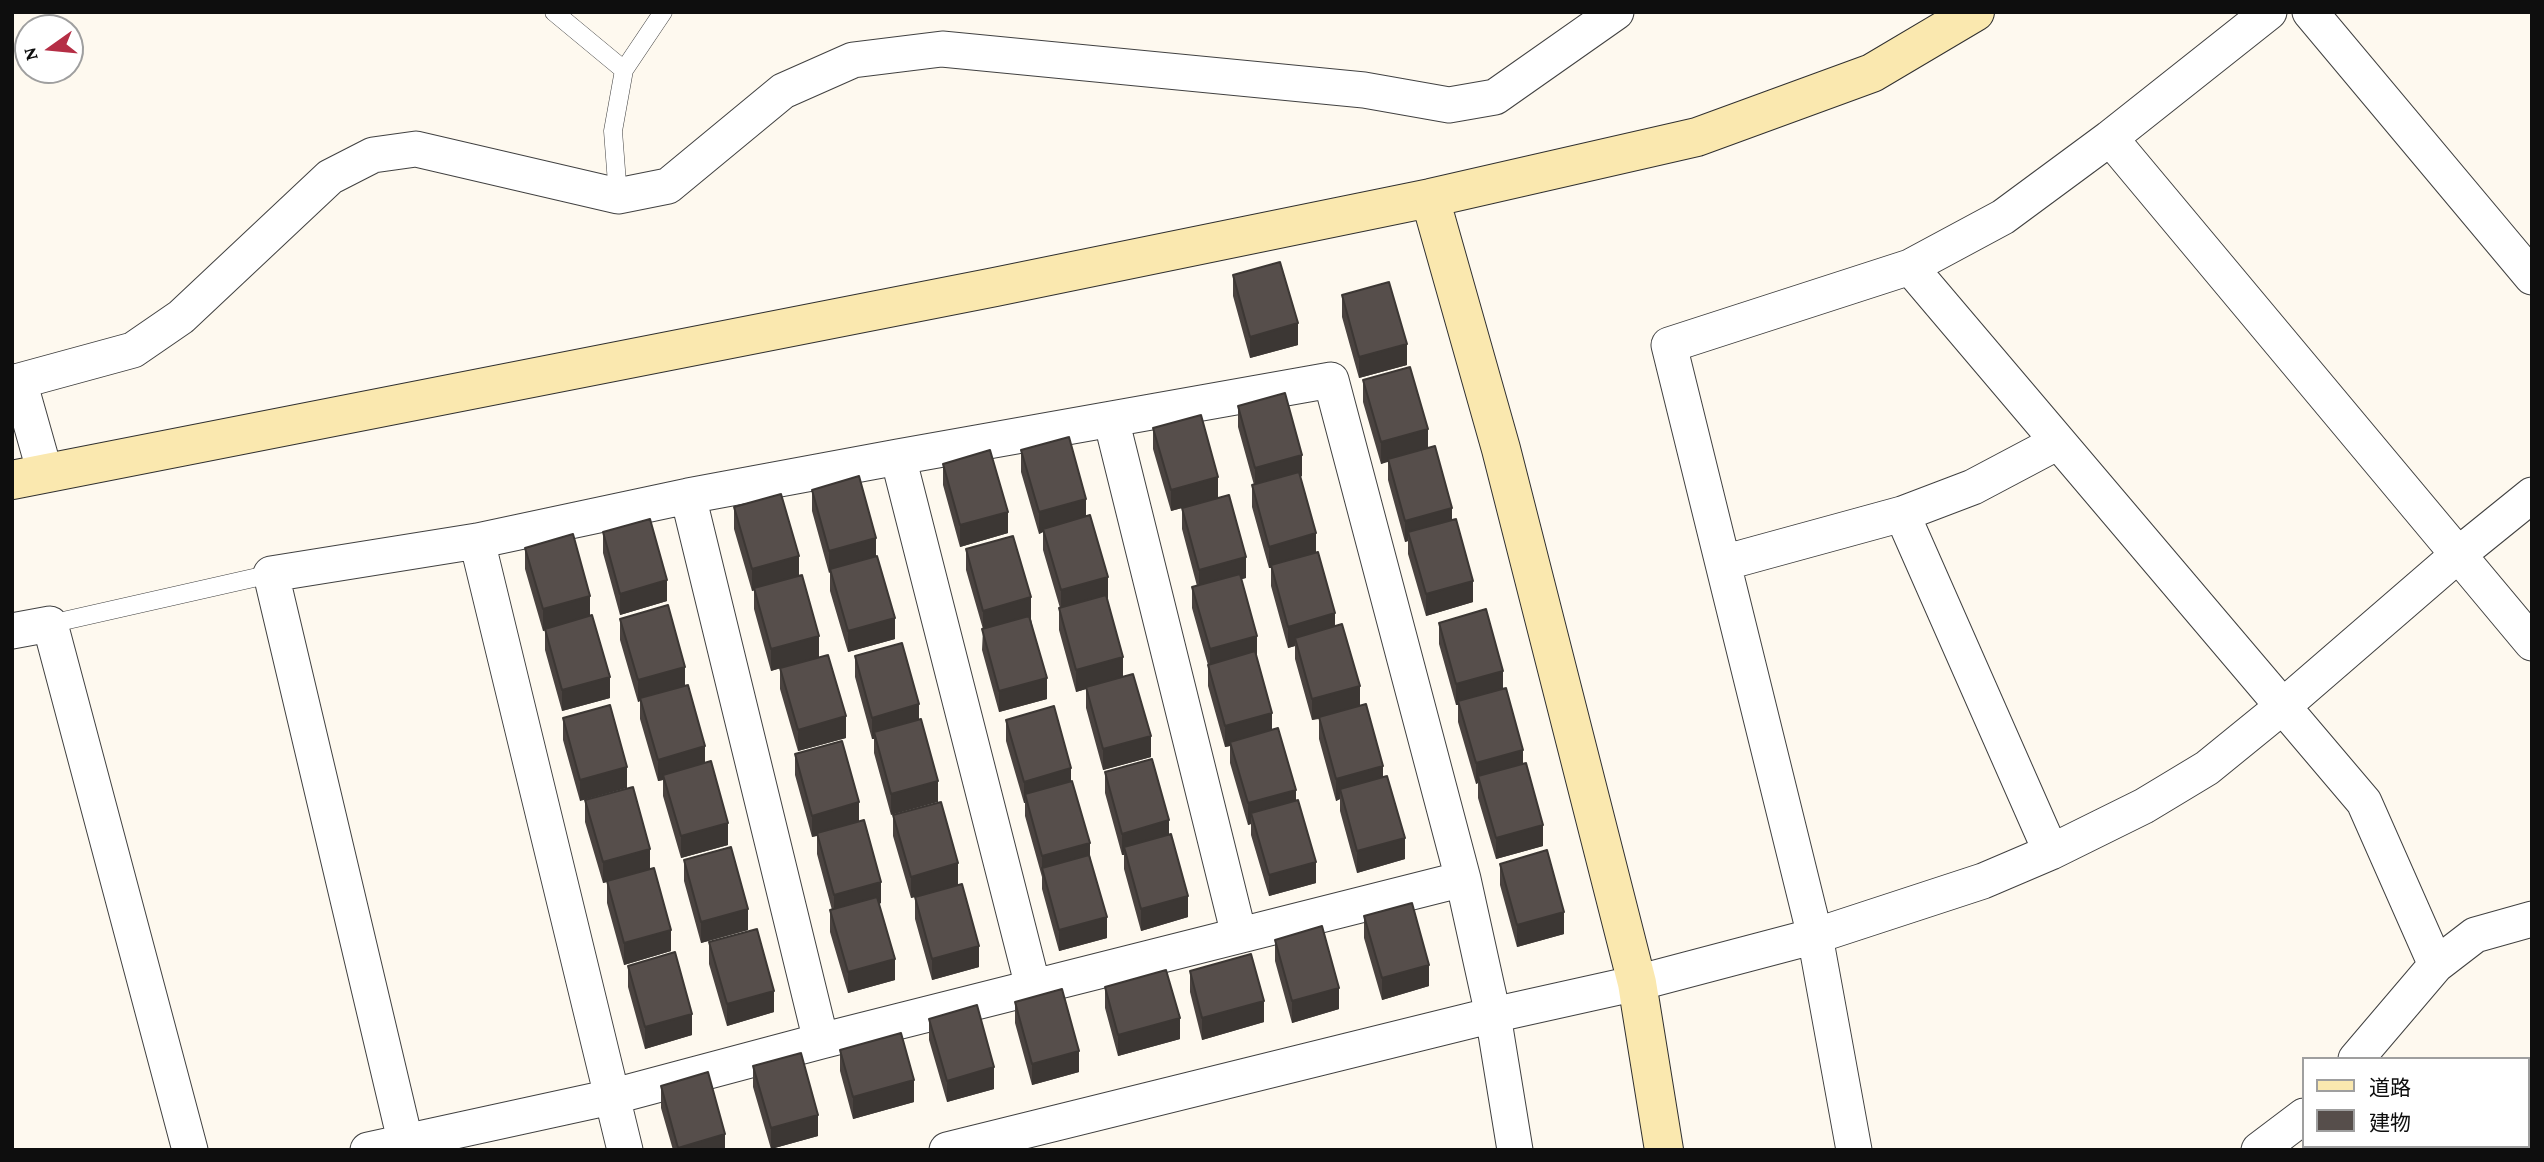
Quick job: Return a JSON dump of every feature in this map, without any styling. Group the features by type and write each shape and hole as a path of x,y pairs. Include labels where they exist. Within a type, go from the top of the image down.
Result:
{"street":[{"path":"1616,12 1495,97 1449,105 1364,90 943,49 853,60 783,91 668,186 618,197 416,149 373,155 330,177 181,317 133,350 16,382 29,476 995,287 1430,198 1697,137 1872,73 1975,12"},
{"path":"1854,1150 1815,936 1669,345 1910,267 2003,217 2110,138 2269,12"},
{"path":"2310,12 2532,277"},
{"path":"2110,138 2532,643"},
{"path":"1430,198 1501,449 1637,983 1664,1150"},
{"path":"1910,267 2364,802 2437,965"},
{"path":"405,1140 271,574 477,541 688,496 1331,380 1463,879 1493,1015 1515,1150"},
{"path":"1111,419 1239,934"},
{"path":"1723,563 1902,514 1973,487 2058,442"},
{"path":"898,457 1033,987"},
{"path":"947,1150 1493,1015 1637,983 1815,936 1983,881 2051,852 2144,806 2207,768 2532,495"},
{"path":"688,496 821,1041"},
{"path":"1902,514 2051,852"},
{"path":"477,541 625,1150"},
{"path":"12,631 50,624 190,1150"},
{"path":"368,1150 611,1097 1239,934 1463,879"},
{"path":"2359,1057 2437,965 2475,935 2532,919"},
{"path":"2259,1150 2302,1118"}],"lane":[{"path":"554,12 624,70"},
{"path":"618,197 613,131 624,70 663,12"},
{"path":"50,624 271,574"}],"building":[{"path":"1280,262 1298,323 1250,337 1233,275"},
{"path":"1389,282 1407,344 1359,357 1342,295"},
{"path":"1410,367 1428,429 1381,442 1363,380"},
{"path":"1285,393 1302,455 1255,468 1238,406"},
{"path":"1201,415 1218,477 1171,490 1153,428"},
{"path":"1069,437 1086,499 1039,512 1021,450"},
{"path":"1435,446 1452,508 1405,521 1388,459"},
{"path":"990,450 1008,512 960,525 943,464"},
{"path":"1299,472 1316,533 1269,547 1252,485"},
{"path":"859,476 876,538 829,551 812,490"},
{"path":"781,494 799,556 752,569 734,507"},
{"path":"1229,495 1246,557 1199,570 1182,508"},
{"path":"1090,515 1108,577 1061,590 1043,529"},
{"path":"650,519 667,580 620,594 603,532"},
{"path":"1456,519 1473,581 1426,594 1408,532"},
{"path":"573,534 590,596 543,609 525,548"},
{"path":"1013,536 1031,597 983,611 966,549"},
{"path":"1318,552 1335,613 1288,627 1271,565"},
{"path":"877,556 895,618 848,631 830,569"},
{"path":"1240,574 1257,636 1210,649 1192,587"},
{"path":"802,575 819,636 771,649 754,588"},
{"path":"1106,595 1123,657 1076,670 1059,608"},
{"path":"668,605 685,667 638,680 620,619"},
{"path":"1486,609 1503,671 1456,684 1439,623"},
{"path":"592,615 610,677 562,690 545,629"},
{"path":"1029,616 1047,678 999,691 982,629"},
{"path":"1342,624 1360,686 1312,699 1295,638"},
{"path":"902,643 919,704 872,718 855,656"},
{"path":"1255,651 1272,713 1225,726 1208,665"},
{"path":"828,655 846,716 798,730 780,668"},
{"path":"1133,674 1151,736 1103,749 1086,687"},
{"path":"688,685 705,746 658,760 640,698"},
{"path":"1506,688 1523,750 1476,763 1458,701"},
{"path":"1366,704 1383,766 1336,779 1319,717"},
{"path":"610,705 627,767 580,780 563,718"},
{"path":"1054,706 1071,768 1024,782 1006,720"},
{"path":"921,719 938,781 891,794 874,732"},
{"path":"1278,728 1296,790 1248,803 1230,742"},
{"path":"842,741 859,802 812,816 795,754"},
{"path":"1152,759 1169,820 1122,834 1105,772"},
{"path":"711,761 728,823 681,836 663,775"},
{"path":"1526,763 1543,825 1496,838 1478,776"},
{"path":"1387,776 1405,838 1357,851 1340,789"},
{"path":"1072,781 1090,843 1042,856 1025,794"},
{"path":"633,787 650,849 603,862 585,800"},
{"path":"1298,800 1316,862 1269,875 1251,813"},
{"path":"941,802 958,863 911,877 893,815"},
{"path":"864,820 881,882 834,895 817,833"},
{"path":"1171,834 1188,896 1141,909 1124,847"},
{"path":"731,847 748,909 701,922 684,860"},
{"path":"1547,850 1564,912 1517,925 1500,864"},
{"path":"1089,855 1107,917 1059,930 1042,868"},
{"path":"654,868 671,930 624,943 607,881"},
{"path":"962,884 979,946 932,959 915,897"},
{"path":"877,897 895,959 848,972 830,910"},
{"path":"1412,903 1429,965 1382,978 1364,916"},
{"path":"1322,926 1339,988 1292,1001 1275,940"},
{"path":"757,929 774,991 727,1004 709,942"},
{"path":"675,952 692,1014 645,1027 628,966"},
{"path":"1251,954 1264,1001 1202,1018 1190,971"},
{"path":"1166,970 1180,1018 1118,1035 1105,987"},
{"path":"1062,989 1079,1051 1032,1064 1015,1002"},
{"path":"977,1005 994,1067 947,1081 929,1019"},
{"path":"901,1033 914,1080 853,1097 840,1050"},
{"path":"801,1053 818,1115 771,1128 753,1066"},
{"path":"708,1072 725,1134 678,1148 661,1086"}]}
